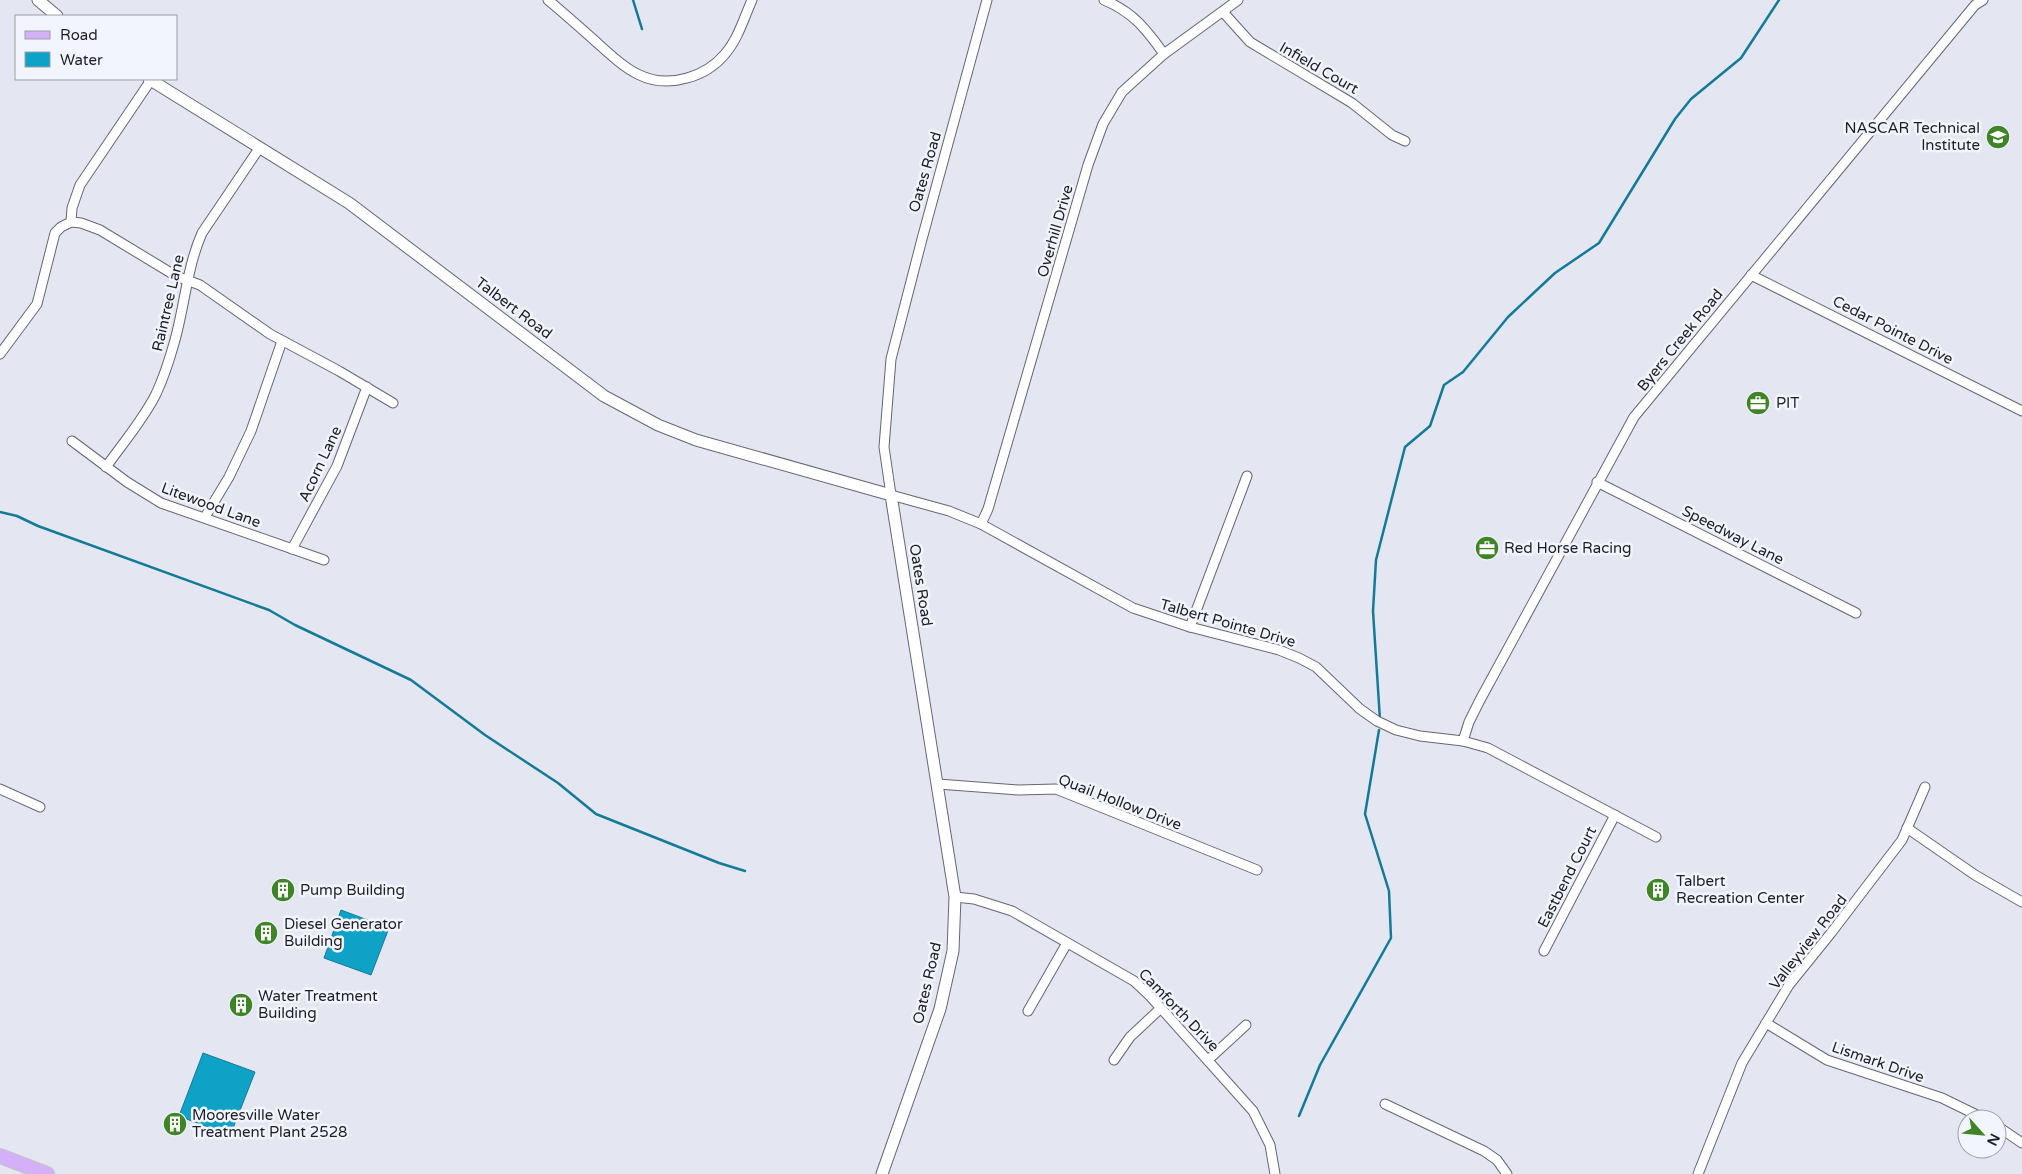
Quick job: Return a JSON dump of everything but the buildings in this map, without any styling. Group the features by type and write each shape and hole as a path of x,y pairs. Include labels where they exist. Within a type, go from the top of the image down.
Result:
{"main road":[{"path":"0,1156 47,1174"}],"street":[{"path":"38,0 56,15"},
{"path":"548,0 623,66 652,80 666,81 700,75 716,64 732,44 752,0"},
{"name":"Oates Road","path":"882,1174 940,1010 953,951 956,897 884,447 892,359 922,239 987,0"},
{"path":"1104,0 1125,10 1144,27 1164,54"},
{"name":"Overhill Drive","path":"981,524 988,509 1095,144 1103,124 1122,92 1164,54 1238,0"},
{"name":"Byers Creek Road","path":"1463,741 1468,722 1634,417 1970,10 1983,0"},
{"name":"Infield Court","path":"1223,12 1238,31 1250,42 1352,103 1392,135 1406,141"},
{"path":"72,222 72,208 80,185 149,80"},
{"name":"Talbert Road","path":"152,80 349,202 604,396 658,425 696,440 891,495"},
{"name":"Raintree Lane","path":"106,466 156,394 175,341 195,248 202,233 260,147"},
{"path":"0,354 38,304 55,233 61,227 72,222 81,223 100,230 162,268 200,286 236,312 282,341 393,403"},
{"name":"Cedar Pointe Drive","path":"1751,275 2022,410"},
{"path":"205,517 251,431 282,341"},
{"name":"Acorn Lane","path":"292,549 337,466 367,387"},
{"name":"Litewood Lane","path":"72,441 144,494 161,503 324,560"},
{"path":"1190,627 1248,476"},
{"name":"Speedway Lane","path":"1597,482 1856,614"},
{"name":"Talbert Pointe Drive","path":"891,495 949,511 981,524 1133,608 1190,627 1279,650 1299,658 1316,667 1360,709 1377,721 1396,730 1420,736 1463,741 1488,748 1656,837"},
{"name":"Quail Hollow Drive","path":"938,784 1019,790 1056,789 1256,870"},
{"name":"Valleyview Road","path":"1698,1174 1742,1063 1789,985 1902,840 1925,787"},
{"path":"0,789 40,807"},
{"name":"Eastbend Court","path":"1544,951 1615,815"},
{"path":"1907,828 1975,875 2022,902"},
{"name":"Camforth Drive","path":"956,897 983,901 1012,911 1134,981 1161,1008 1242,1098 1262,1126 1270,1145 1275,1174"},
{"path":"1028,1011 1067,943"},
{"path":"1114,1060 1130,1038 1161,1008"},
{"name":"Lismark Drive","path":"1766,1023 1827,1060 1942,1098 1964,1109"},
{"path":"1208,1060 1246,1025"},
{"path":"1385,1104 1484,1151 1497,1160 1507,1174"},
{"path":"2007,1133 2022,1143"}],"water":[{"path":"341,910 389,928 371,975 324,958"},
{"path":"203,1053 255,1072 230,1136 179,1116"}],"waterway":[{"path":"633,0 642,29"},
{"path":"1380,720 1373,611 1376,560 1405,447 1430,426 1444,385 1463,372 1508,317 1555,273 1599,243 1675,119 1691,99 1741,58 1779,0"},
{"path":"0,512 17,516 38,526 269,610 295,625 411,680 485,735 558,783 596,814 719,863 745,871"},
{"path":"1299,1116 1320,1065 1391,938 1389,891 1365,814 1379,730"}],"place":[{"name":"NASCAR Technical Institute","path":"1998,137"},
{"name":"PIT","path":"1758,403"},
{"name":"Red Horse Racing","path":"1487,548"},
{"name":"Pump Building","path":"283,890"},
{"name":"Talbert Recreation Center","path":"1658,890"},
{"name":"Diesel Generator Building","path":"266,933"},
{"name":"Water Treatment Building","path":"241,1005"},
{"name":"Mooresville Water Treatment Plant 2528","path":"175,1124"}]}
